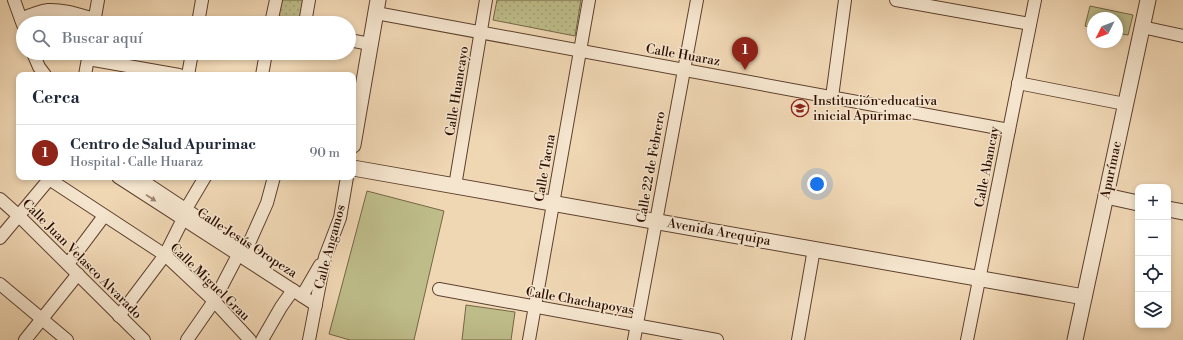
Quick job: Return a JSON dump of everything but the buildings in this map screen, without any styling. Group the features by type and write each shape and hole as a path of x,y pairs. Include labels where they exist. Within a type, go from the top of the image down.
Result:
{"street":[{"path":"14,0 20,16"},
{"path":"95,16 98,0"},
{"path":"199,16 202,0"},
{"path":"273,16 276,0"},
{"path":"306,16 309,0"},
{"name":"Calle Huancayo","path":"455,186 486,0"},
{"name":"Calle Tacna","path":"529,340 589,0"},
{"name":"Calle 22 de Febrero","path":"634,340 697,0"},
{"path":"832,97 845,0"},
{"path":"896,0 1030,24"},
{"name":"Calle Abancay","path":"967,340 1035,0"},
{"name":"Apurímac","path":"1075,340 1148,0"},
{"path":"356,107 377,7"},
{"name":"Calle Huaraz","path":"377,7 480,32 1009,130"},
{"path":"32,16 39,12 48,10 59,11 76,16"},
{"path":"1142,27 1183,36"},
{"path":"356,41 370,44"},
{"path":"36,60 43,72"},
{"path":"85,72 87,60"},
{"path":"104,60 151,72"},
{"path":"189,72 191,60"},
{"path":"263,72 265,60"},
{"path":"1018,83 1125,104"},
{"name":"Avenida Arequipa","path":"356,169 1084,297"},
{"path":"0,238 48,180"},
{"name":"Calle Miguel Grau","path":"53,180 104,216 164,255 214,301 250,340"},
{"name":"Calle Jesús Oropeza","path":"123,180 184,214 242,252 300,292 316,305"},
{"name":"Calle Jesús Oropeza","path":"141,180 184,214"},
{"path":"119,316 164,255 184,214 203,180"},
{"path":"187,340 214,301 242,252 267,203 273,180"},
{"name":"Calle Angamos","path":"309,340 325,257 340,218 346,180"},
{"path":"1106,196 1135,201"},
{"name":"Calle Juan Velasco Alvarado","path":"0,199 144,340"},
{"path":"1171,210 1183,212"},
{"path":"68,264 104,216"},
{"path":"798,340 814,249"},
{"path":"262,340 281,307 300,292 325,257"},
{"path":"25,340 78,274"},
{"path":"0,284 67,340"},
{"name":"Calle Chachapoyas","path":"439,289 717,340"}],"shaded area":[{"path":"281,0 304,0 301,16 278,16"},
{"path":"497,0 581,0 575,36 493,20"},
{"path":"1090,6 1119,12 1088,12"},
{"path":"1123,13 1133,15 1128,35 1123,34"},
{"path":"367,191 444,211 414,340 350,340 329,334"},
{"path":"466,305 515,312 511,340 462,340"}],"place":[{"name":"Centro de Salud Apurimac","path":"745,70"},
{"name":"Institución educativa inicial Apurimac","path":"800,108"}]}
